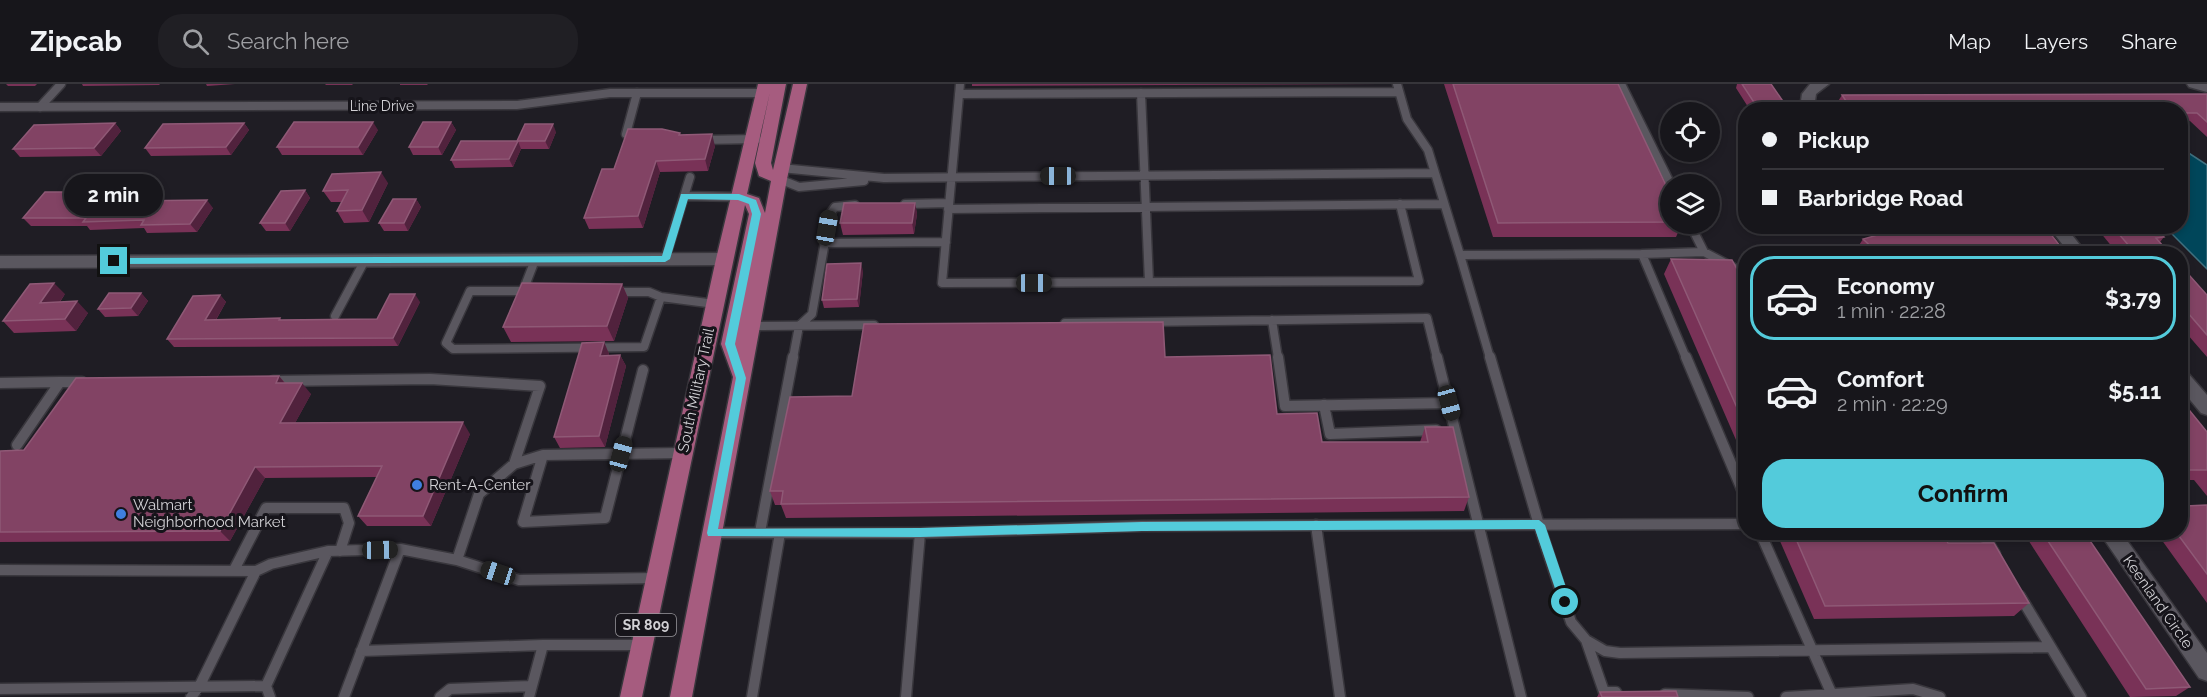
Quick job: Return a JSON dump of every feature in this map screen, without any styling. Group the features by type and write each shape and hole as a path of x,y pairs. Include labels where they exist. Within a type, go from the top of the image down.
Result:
{"main road":[{"path":"779,84 760,139 765,172 780,174"},
{"name":"SR 809","path":"681,697 780,174 800,84"},
{"name":"South Military Trail","path":"631,697 724,259 739,197 760,139 763,89"},
{"path":"739,197 753,202 757,214 730,344 741,378"}],"street":[{"path":"1808,102 1811,89 1822,84"},
{"path":"2194,84 2207,88"},
{"name":"Line Drive","path":"0,107 517,105 598,94 763,89"},
{"path":"2063,234 2072,246"},
{"path":"0,262 724,259"},
{"path":"2188,385 2207,408"},
{"name":"Keenland Circle","path":"2115,540 2207,671"}],"lane":[{"path":"40,107 61,84"},
{"path":"960,84 942,283 1419,281 1400,204"},
{"path":"1397,84 1407,118 1428,150 1539,525 1572,622 1586,640 1604,692 1626,693"},
{"path":"1621,84 1666,174"},
{"path":"637,93 626,134 646,134"},
{"path":"1141,93 1149,282"},
{"path":"959,94 1399,93"},
{"path":"692,140 760,139"},
{"path":"780,174 884,178 1435,173"},
{"path":"780,174 799,187 884,178"},
{"path":"665,259 690,177"},
{"path":"684,196 739,197"},
{"path":"760,532 799,326 812,314 830,214 835,207 866,204"},
{"path":"890,204 1147,207 1444,204"},
{"path":"1695,234 1704,252"},
{"path":"825,243 946,242"},
{"path":"1460,255 1704,252 1738,270"},
{"path":"1642,254 1738,480"},
{"path":"335,316 365,260"},
{"path":"523,291 535,260"},
{"path":"534,291 470,291 446,343 453,350 644,347 661,297"},
{"path":"603,291 649,292 661,297 715,304"},
{"path":"1059,323 1427,318 1521,697"},
{"path":"1272,320 1285,406 1449,403"},
{"path":"751,326 881,325"},
{"path":"543,455 523,522 605,518 643,370"},
{"path":"263,381 430,379 540,386 514,464"},
{"path":"16,446 60,382"},
{"path":"0,383 96,382"},
{"path":"1324,405 1330,434 1456,430"},
{"path":"457,560 479,494 514,464 543,455 683,453"},
{"path":"234,570 266,508 344,508 350,514 350,523 340,551"},
{"path":"712,533 920,533 1142,526 1738,524"},
{"path":"1316,525 1340,697"},
{"path":"752,697 780,533"},
{"path":"906,697 920,533"},
{"path":"1763,540 1832,695"},
{"path":"1987,540 1999,561"},
{"path":"0,570 256,571 271,564 328,551 399,549 457,560 519,580 656,578"},
{"path":"344,697 399,549"},
{"path":"0,689 268,692 328,551"},
{"path":"191,697 199,692 256,571"},
{"path":"2016,590 2081,697"},
{"path":"1586,640 1605,651 1620,653 2050,647"},
{"path":"361,651 543,645 642,645"},
{"path":"440,697 450,689 530,691 543,645"},
{"path":"1785,697 1883,694 1913,689 1940,697"},
{"path":"1649,694 1748,697"}],"water":[{"path":"2188,153 2207,165 2207,269 2188,250 2188,246 2184,246 2172,234 2188,234"}],"building":[{"path":"1453,84 1618,84 1661,174 1660,222 1498,223"},
{"path":"1742,84 1771,84 1783,102 1754,102"},
{"path":"2207,94 2207,122 2197,113 2188,113 2188,102 1847,102 1842,95"},
{"path":"294,122 373,122 358,147 277,147"},
{"path":"423,122 451,122 438,147 409,147"},
{"path":"115,123 94,148 13,149 34,125"},
{"path":"244,123 226,147 145,148 163,124"},
{"path":"525,124 553,124 545,141 518,141 509,159 451,160 461,141 517,141"},
{"path":"628,129 662,129 680,133 679,135 712,134 705,159 656,161 638,216 584,218 602,169 614,169"},
{"path":"381,172 362,210 337,211 348,190 323,191 332,174"},
{"path":"136,185 125,201 207,200 190,224 141,225 144,220 83,222 86,218 23,218 45,192 106,192 110,186"},
{"path":"305,190 285,223 260,223 281,191"},
{"path":"393,199 416,199 404,223 379,223"},
{"path":"844,203 915,203 912,223 840,223"},
{"path":"1881,234 2051,234 2060,246 1870,246 1863,239"},
{"path":"2119,234 2162,234 2164,237 2156,238 2163,246 2129,246"},
{"path":"1671,259 1732,260 1738,271 1738,410"},
{"path":"861,263 857,299 822,300 827,264"},
{"path":"2188,274 2207,295 2207,335 2188,313"},
{"path":"54,283 40,303 77,301 65,319 3,321 30,284"},
{"path":"522,283 622,284 607,326 503,327"},
{"path":"109,293 141,293 131,308 98,309"},
{"path":"390,294 415,294 393,338 167,339 193,296 220,295 205,320 280,318 279,320 377,319"},
{"path":"1163,322 1165,357 1270,355 1277,414 1317,413 1322,442 1428,442 1425,427 1453,427 1469,497 781,504 783,491 770,491 790,397 852,396 864,324"},
{"path":"604,342 600,356 620,355 599,436 554,437 582,343"},
{"path":"279,376 276,383 302,383 280,423 463,422 423,516 358,516 382,466 255,467 220,531 0,532 0,451 24,450 76,378"},
{"path":"2188,409 2207,432 2207,470 2188,470"},
{"path":"2207,505 2207,574 2182,540 2188,540 2188,506"},
{"path":"1796,540 1946,540 1948,543 1994,543 2029,603 1825,606"},
{"path":"2047,540 2089,540 2190,687 2146,689"},
{"path":"1676,691 1678,697 1602,697 1600,692"}],"place":[{"name":"Rent-A-Center","path":"417,485"},
{"name":"Walmart Neighborhood Market","path":"121,514"}],"route":[{"path":"114,261 665,259 684,196 739,197 753,202 757,214 730,344 741,378 712,533 920,533 1142,526 1539,525 1565,602"}]}
